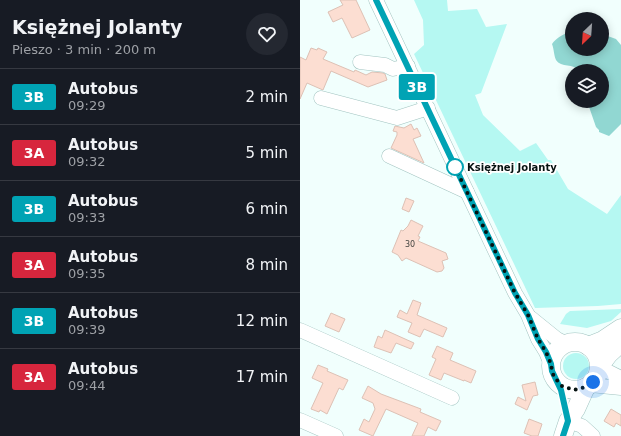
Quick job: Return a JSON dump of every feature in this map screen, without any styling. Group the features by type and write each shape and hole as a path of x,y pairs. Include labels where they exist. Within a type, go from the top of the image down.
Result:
{"main road":[{"path":"588,346 603,340 621,328"},
{"path":"566,428 558,382 552,371 551,364 555,354 558,349 567,344 578,342 588,346 596,355 599,367"},
{"path":"566,428 588,386 595,379 599,367 609,354 621,343"},
{"path":"558,382 568,389 574,390 588,386"}],"street":[{"path":"376,0 515,293 528,315 551,364"},
{"path":"360,62 385,65 393,69 408,66"},
{"path":"321,98 397,118 428,108"},
{"path":"389,156 467,192"},
{"path":"528,315 546,331 567,344"},
{"path":"300,330 452,398"},
{"path":"621,347 621,360"},
{"path":"599,367 621,378"},
{"path":"588,386 621,388"},
{"path":"300,420 336,436"},
{"path":"566,428 582,426 593,436"}],"shaded area":[{"path":"414,0 447,0 448,11 477,9 486,27 507,24 481,93 475,95 483,115 520,151 536,143 548,160 551,160 568,189 607,214 621,195 621,304 535,308 414,54 424,45 423,20"},
{"path":"565,34 565,56 609,56 609,36 616,39 621,45 621,124 609,136 599,132 589,108 609,108 609,64 561,64 555,58 552,44"},
{"path":"621,309 621,312 611,321 587,328 560,324 566,314 570,311"},
{"path":"576,353 585,357 589,366 585,375 576,379 567,375 563,366 567,357"}],"building":[{"path":"340,0 356,0 370,30 352,38 342,18 333,22 328,12 343,5"},
{"path":"311,48 317,50 318,48 327,52 323,59 354,72 355,70 366,75 372,72 383,73 385,74 387,80 368,87 331,71 323,90 307,83 300,99 300,57 306,60"},
{"path":"411,124 414,130 417,128 421,136 413,139 424,163 391,148 397,135 397,132 393,131 395,126 404,128"},
{"path":"406,198 414,201 409,212 402,209"},
{"path":"411,220 423,226 418,236 420,237 418,241 446,253 448,259 442,261 444,268 442,271 437,272 406,258 402,261 398,255 392,252 401,230 403,231 408,226"},
{"path":"413,300 421,303 417,315 447,328 443,337 424,329 420,337 408,332 412,323 397,317 400,310 407,314"},
{"path":"331,313 345,319 339,332 325,326"},
{"path":"385,330 414,343 411,349 396,343 391,353 374,347 378,336 382,338"},
{"path":"437,346 453,353 450,360 476,371 471,383 444,373 441,380 429,375 436,359 432,357"},
{"path":"318,365 328,369 327,371 348,380 343,390 339,388 327,414 320,410 319,412 311,409 323,383 312,378"},
{"path":"535,382 538,395 533,396 527,410 515,404 518,397 526,401 522,385"},
{"path":"368,386 381,394 421,409 420,412 441,421 436,431 428,427 424,436 412,436 418,423 386,409 373,436 359,430 364,419 369,422 375,409 373,403 362,398"},
{"path":"611,409 621,415 621,426 616,423 614,427 604,421"},
{"path":"529,419 542,424 538,436 532,436 524,433"}],"bus line":[{"name":"3B","path":"376,0 515,293 528,315 538,339 546,352 554,377 561,390 568,421 563,436"}],"place":[{"name":"Księżnej Jolanty","path":"455,167"}],"route":[{"path":"455,167 515,293 528,315 538,339 546,352 554,377 562,386 574,390 586,387 593,382"}]}
